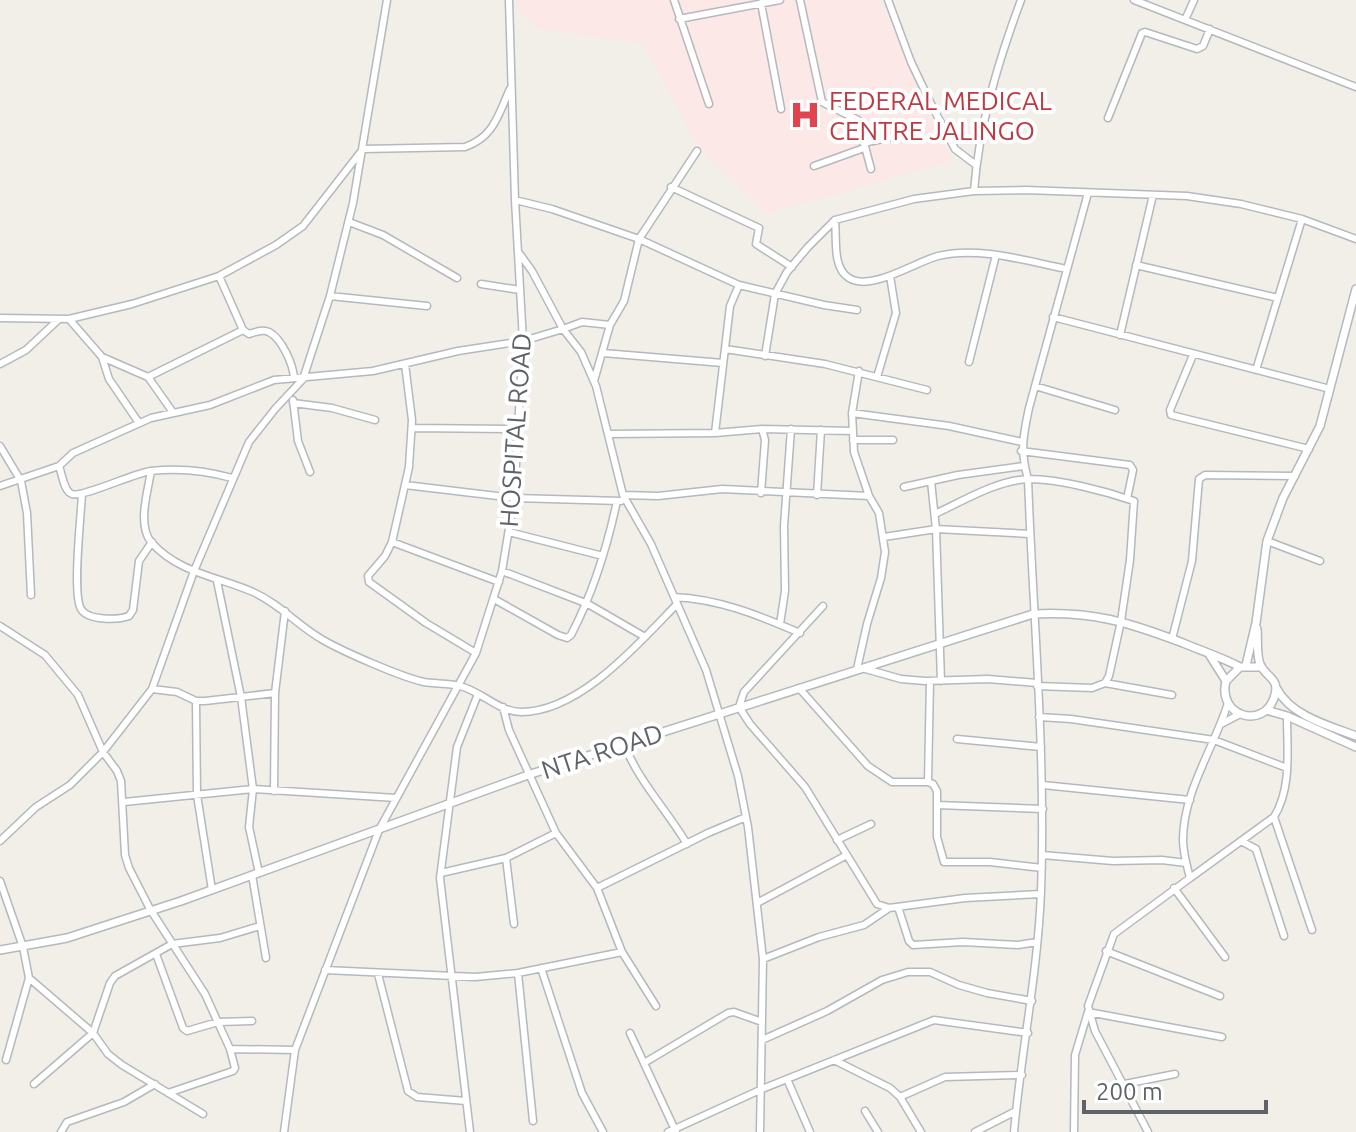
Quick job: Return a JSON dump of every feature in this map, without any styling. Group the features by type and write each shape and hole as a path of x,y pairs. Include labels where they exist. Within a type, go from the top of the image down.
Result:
{"street":[{"path":"0,841 36,807 70,785 103,752 152,689 194,571 249,442 303,379 330,296 349,222 387,0"},
{"name":"HOSPITAL ROAD","path":"284,1132 295,1050 379,830 476,653 502,571 514,498 523,341 510,88 509,0"},
{"path":"674,0 709,104"},
{"path":"679,19 780,0"},
{"path":"800,0 822,102 858,120 871,169"},
{"path":"888,0 911,62 932,106 955,149 976,165"},
{"path":"974,191 976,165 996,71 1021,0"},
{"path":"1134,0 1356,87"},
{"path":"1185,20 1194,0"},
{"path":"761,3 781,109"},
{"path":"1108,118 1142,33 1197,49 1203,46 1210,29"},
{"path":"363,149 465,147 475,144 484,139 492,127 510,88"},
{"path":"814,166 864,145 911,133"},
{"path":"0,318 69,319 132,304 219,276 276,245 303,226 363,149"},
{"path":"594,381 610,325 624,301 639,239 697,151"},
{"path":"671,187 759,228 756,244 792,267"},
{"path":"765,356 775,294 792,267 835,220 914,199 974,191 1187,196 1241,204 1302,219 1356,239"},
{"path":"1014,1132 1032,1001 1041,894 1043,809 1028,479 1021,451 1035,386 1088,193"},
{"path":"1120,335 1153,195"},
{"path":"515,200 552,209 639,239 739,285 857,310"},
{"path":"1256,370 1302,219"},
{"path":"835,220 837,258 841,271 847,277 865,282 890,276 939,256 996,255 1067,269"},
{"path":"349,222 383,235 457,278"},
{"path":"517,251 532,271 563,329 581,352 594,381 625,498 651,544 706,670 738,776 763,959 760,1132"},
{"path":"969,362 996,255"},
{"path":"1136,265 1278,298"},
{"path":"219,276 243,330 249,334 264,330 270,332 289,357 294,378"},
{"path":"877,377 896,313 890,276"},
{"path":"481,284 520,290"},
{"path":"715,433 730,306 739,285"},
{"path":"1275,686 1274,700 1266,710 1254,716 1240,714 1228,703 1224,692 1226,681 1243,666 1256,623 1267,541 1283,498 1320,426 1356,289"},
{"path":"330,296 427,306"},
{"path":"1053,317 1330,389"},
{"path":"69,319 102,357 109,379 139,423"},
{"path":"0,364 26,350 58,320"},
{"path":"0,486 59,466 73,453 139,423 172,411 210,405 274,380 373,371 523,341 582,322 610,325"},
{"path":"148,377 243,330"},
{"path":"725,349 825,364 927,390"},
{"path":"603,353 723,363"},
{"path":"1193,355 1170,410 1171,415 1309,449"},
{"path":"102,357 148,377 172,411"},
{"path":"405,364 412,428 409,467 392,542 368,576 369,582 426,623 476,653"},
{"path":"859,371 852,413 854,452 869,496 879,513 884,537 884,566 867,624 859,669 901,679 988,679 1092,688 1105,683 1172,695"},
{"path":"1035,386 1115,410"},
{"path":"292,393 298,441 310,472"},
{"path":"293,403 332,408 375,420"},
{"path":"852,413 949,426 1022,442"},
{"path":"412,428 518,429"},
{"path":"609,434 715,433 762,429 853,431"},
{"path":"761,493 765,440 762,429"},
{"path":"780,624 785,591 785,494 791,429"},
{"path":"817,495 821,430"},
{"path":"853,440 893,440"},
{"path":"0,448 21,481 27,513 31,595"},
{"path":"1021,451 1130,465 1133,470 1127,499"},
{"path":"59,466 72,494 82,494 125,477 151,471 212,473 232,478"},
{"path":"904,487 1024,466"},
{"path":"151,471 144,526 152,542 194,571 254,592 326,642 416,680 460,686 519,712 566,700 593,683 645,637 676,601 701,598 800,633"},
{"path":"1172,639 1192,561 1199,479 1205,475 1295,476"},
{"path":"935,514 993,488 1028,479 1065,484 1134,501 1121,621 1105,683"},
{"path":"931,481 936,529 941,681"},
{"path":"405,485 514,498 617,501 722,489 869,496"},
{"path":"82,494 78,572 82,611 88,615 110,618 129,616 133,610 139,561 152,542"},
{"path":"494,599 567,638 571,635 588,604 617,501"},
{"path":"884,537 936,529 1030,534"},
{"path":"509,532 603,556"},
{"path":"1267,541 1320,561"},
{"path":"392,542 499,582"},
{"path":"502,571 588,604 645,637"},
{"path":"217,581 241,697 253,789 249,827 266,958"},
{"path":"823,606 744,692 739,707 805,787 877,904 889,908 965,898 1041,894"},
{"path":"274,791 275,693 285,611"},
{"name":"NTA ROAD","path":"0,950 67,938 212,890 528,775 1033,614 1076,613 1121,621 1243,666"},
{"path":"1256,623 1261,667"},
{"path":"0,626 37,648 78,695 103,752 117,771 124,802 125,855 150,909 205,994 230,1049 233,1071 168,1093"},
{"path":"1209,654 1226,681"},
{"path":"1243,666 1261,667 1289,704 1301,713 1356,736"},
{"path":"928,782 930,681"},
{"path":"799,688 868,766 892,782 933,784 937,791 937,837 942,858 947,863 990,862 1042,868"},
{"path":"152,689 177,692 196,701 275,693"},
{"path":"470,1132 450,976 441,873 457,747 478,694"},
{"path":"196,701 197,795 212,890"},
{"path":"1190,878 1182,844 1183,825 1228,703"},
{"path":"503,707 509,730 556,833 597,888 622,952 656,1006"},
{"path":"1266,710 1287,716 1356,747"},
{"path":"1221,724 1240,714"},
{"path":"1074,1132 1075,1055 1090,1000 1114,934 1120,926 1274,817 1285,796 1287,716"},
{"path":"1039,717 1214,740 1287,768"},
{"path":"957,739 1041,747"},
{"path":"624,744 634,769 670,815 687,844"},
{"path":"1043,785 1190,800"},
{"path":"124,802 253,789 396,798"},
{"path":"937,805 1043,809"},
{"path":"597,888 746,817"},
{"path":"1274,817 1312,930"},
{"path":"837,840 871,824"},
{"path":"441,873 506,858 556,833"},
{"path":"1241,841 1256,849 1284,936"},
{"path":"757,903 847,855"},
{"path":"1042,855 1186,863"},
{"path":"506,858 514,924"},
{"path":"0,881 23,947 29,978 6,1060"},
{"path":"1174,888 1225,957"},
{"path":"898,907 913,945 963,942 1018,945 1037,942"},
{"path":"763,959 819,937 864,925 889,908"},
{"path":"34,1084 93,1033 115,976 172,944 220,938 260,926"},
{"path":"1106,951 1220,996"},
{"path":"325,970 450,976 518,973 622,952"},
{"path":"156,954 183,1028 187,1031 218,1022 252,1021"},
{"path":"541,968 582,1093 603,1132"},
{"path":"762,1040 827,1011 882,980 908,972 930,972 973,989 1032,1001"},
{"path":"518,973 533,1121"},
{"path":"378,974 408,1091 417,1097 466,1101"},
{"path":"29,978 93,1033 108,1054 203,1114"},
{"path":"644,1063 728,1013 734,1012 762,1022"},
{"path":"1088,1012 1222,1037"},
{"path":"1088,1012 1148,1132"},
{"path":"630,1033 673,1131 762,1089 934,1020 1028,1033"},
{"path":"230,1049 295,1050"},
{"path":"834,1060 882,1083 900,1097 921,1132"},
{"path":"1125,1084 1175,1074"},
{"path":"900,1097 945,1077 1022,1075"},
{"path":"787,1079 810,1132"},
{"path":"61,1132 67,1122 124,1102 155,1084"},
{"path":"865,1111 878,1132"},
{"path":"975,1132 1016,1111"}],"shaded area":[{"name":"FEDERAL MEDICAL CENTRE JALINGO","path":"516,0 879,0 952,161 767,214 698,146 643,44 540,29 518,10"}],"place":[{"name":"FEDERAL MEDICAL CENTRE JALINGO","path":"805,115"}]}
